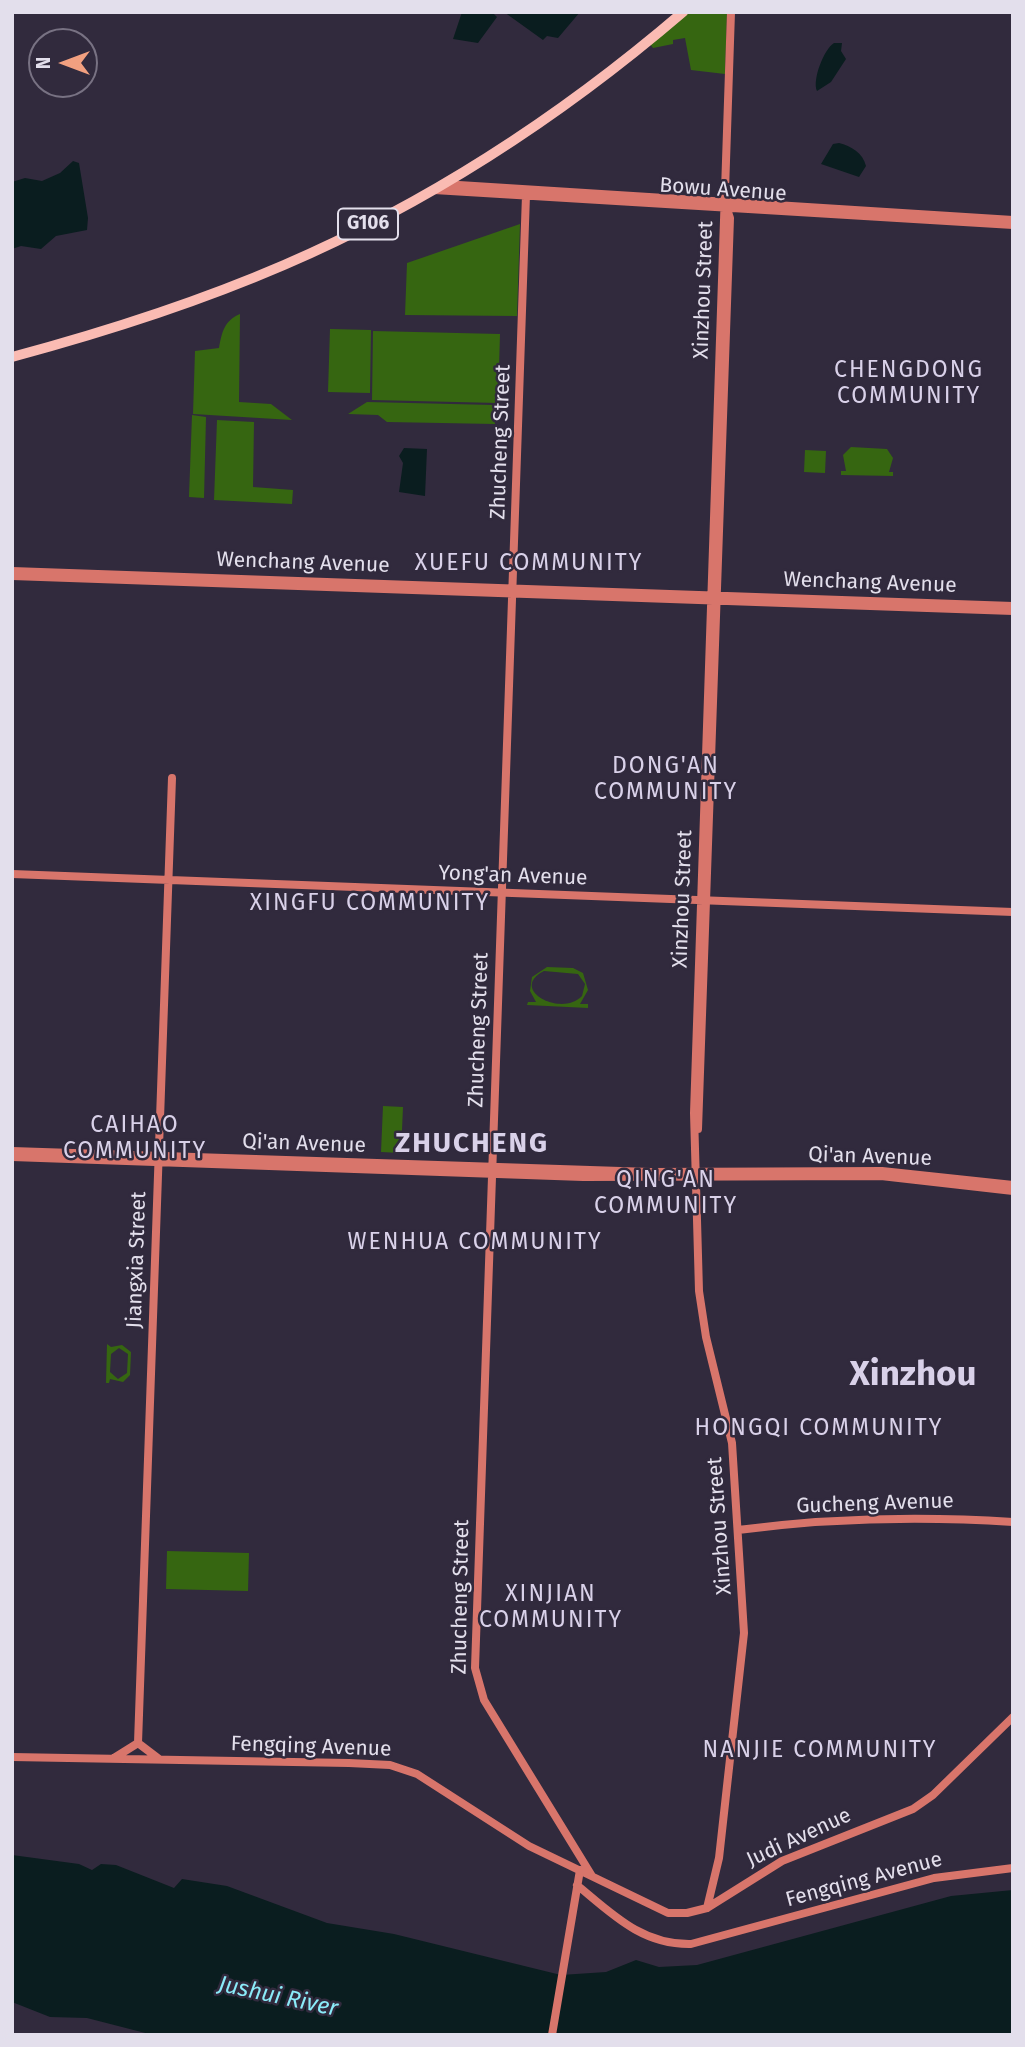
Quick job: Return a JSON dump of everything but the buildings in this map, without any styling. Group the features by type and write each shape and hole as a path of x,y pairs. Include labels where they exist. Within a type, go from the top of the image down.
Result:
{"highway":[{"name":"G106","path":"12,357 116,327 236,285 328,245 435,187 562,107 626,60 682,12"}],"main road":[{"name":"Xinzhou Street","path":"707,1908 719,1858 731,1738 743,1662 744,1620 732,1443 701,1306 696,1176 714,598 730,218 726,205 731,12"},
{"name":"Bowu Avenue","path":"435,187 526,195 1013,220"},
{"name":"Bowu Avenue","path":"435,187 1013,225"},
{"name":"Zhucheng Street","path":"526,195 476,1675 484,1700 592,1876"},
{"name":"Wenchang Avenue","path":"12,570 513,591"},
{"name":"Wenchang Avenue","path":"12,576 1013,606"},
{"name":"Wenchang Avenue","path":"714,598 1013,611"},
{"name":"Jiangxia Street","path":"138,1742 172,778"},
{"name":"Yong'an Avenue","path":"12,874 1013,912"},
{"name":"Qi'an Avenue","path":"12,1152 491,1171 696,1176 881,1176 1013,1191"},
{"name":"Qi'an Avenue","path":"12,1157 158,1159"},
{"name":"Qi'an Avenue","path":"696,1176 882,1171 1013,1185"},
{"name":"Gucheng Avenue","path":"738,1530 817,1521 902,1518 1013,1522"},
{"name":"Judi Avenue","path":"579,1870 671,1914 707,1908 782,1861 920,1805 1013,1717"},
{"path":"107,1759 124,1753 138,1742 162,1760"},
{"name":"Fengqing Avenue","path":"12,1757 397,1766 423,1777 529,1846 579,1870"},
{"name":"Fengqing Avenue","path":"577,1885 641,1935 662,1942 691,1944 934,1878 1013,1868"},
{"path":"552,2035 579,1870"}],"green space":[{"path":"687,12 727,12 725,74 691,70 685,38 673,40 673,44 653,48 650,44"},
{"path":"520,224 517,316 405,315 407,263"},
{"path":"240,314 239,402 271,404 292,420 193,414 195,351 219,348 225,328 230,320"},
{"path":"330,329 371,330 370,393 328,392"},
{"path":"373,331 500,334 498,403 372,400"},
{"path":"367,402 494,405 495,424 387,422 378,415 348,414"},
{"path":"192,415 206,417 204,498 189,497"},
{"path":"217,420 254,422 253,487 293,490 292,504 214,500"},
{"path":"851,447 887,449 893,458 889,472 893,472 893,476 841,475 841,471 846,471 843,455"},
{"path":"805,450 826,451 825,473 804,472"},
{"path":"547,967 573,968 583,973 588,990 580,1004 588,1004 588,1008 527,1005 528,1002 536,1002 530,991 532,977","holes":["544,971 578,974 585,984 582,996 573,1002 551,1003 535,993 532,986 534,978"]},
{"path":"383,1106 403,1107 401,1153 381,1152"},
{"path":"107,1344 111,1347 122,1345 131,1352 130,1375 123,1382 110,1379 109,1383 106,1383","holes":["119,1348 128,1354 127,1373 118,1379 110,1372 111,1354"]},
{"path":"167,1551 249,1553 248,1591 166,1589"}],"water":[{"path":"462,12 492,12 497,17 478,43 453,39"},
{"path":"504,12 580,12 558,38 547,36 543,40"},
{"path":"834,43 842,43 841,51 846,59 831,82 817,91 816,80 820,65 826,51"},
{"path":"839,143 852,148 862,157 866,166 859,177 821,164 833,144"},
{"path":"73,161 79,163 88,218 87,230 56,236 41,249 21,246 12,249 12,182 25,178 42,181 60,173"},
{"path":"404,448 427,449 425,496 399,492 403,463 399,456"},
{"name":"Jushui River","path":"12,1855 79,1864 92,1870 101,1864 116,1865 174,1888 182,1879 227,1886 327,1923 394,1934 561,1975 606,1972 636,1960 659,1967 697,1965 951,1896 1013,1890 1013,2035 153,2035 87,2018 50,2017 12,2002"}],"district":[{"name":"CHENGDONG COMMUNITY","path":"909,384"},
{"name":"XUEFU COMMUNITY","path":"529,564"},
{"name":"DONG'AN COMMUNITY","path":"666,780"},
{"name":"XINGFU COMMUNITY","path":"370,904"},
{"name":"CAIHAO COMMUNITY","path":"135,1139"},
{"name":"ZHUCHENG","path":"472,1144"},
{"name":"QING'AN COMMUNITY","path":"666,1194"},
{"name":"WENHUA COMMUNITY","path":"475,1243"},
{"name":"Xinzhou","path":"913,1375"},
{"name":"HONGQI COMMUNITY","path":"819,1429"},
{"name":"XINJIAN COMMUNITY","path":"551,1608"},
{"name":"NANJIE COMMUNITY","path":"820,1751"}]}
